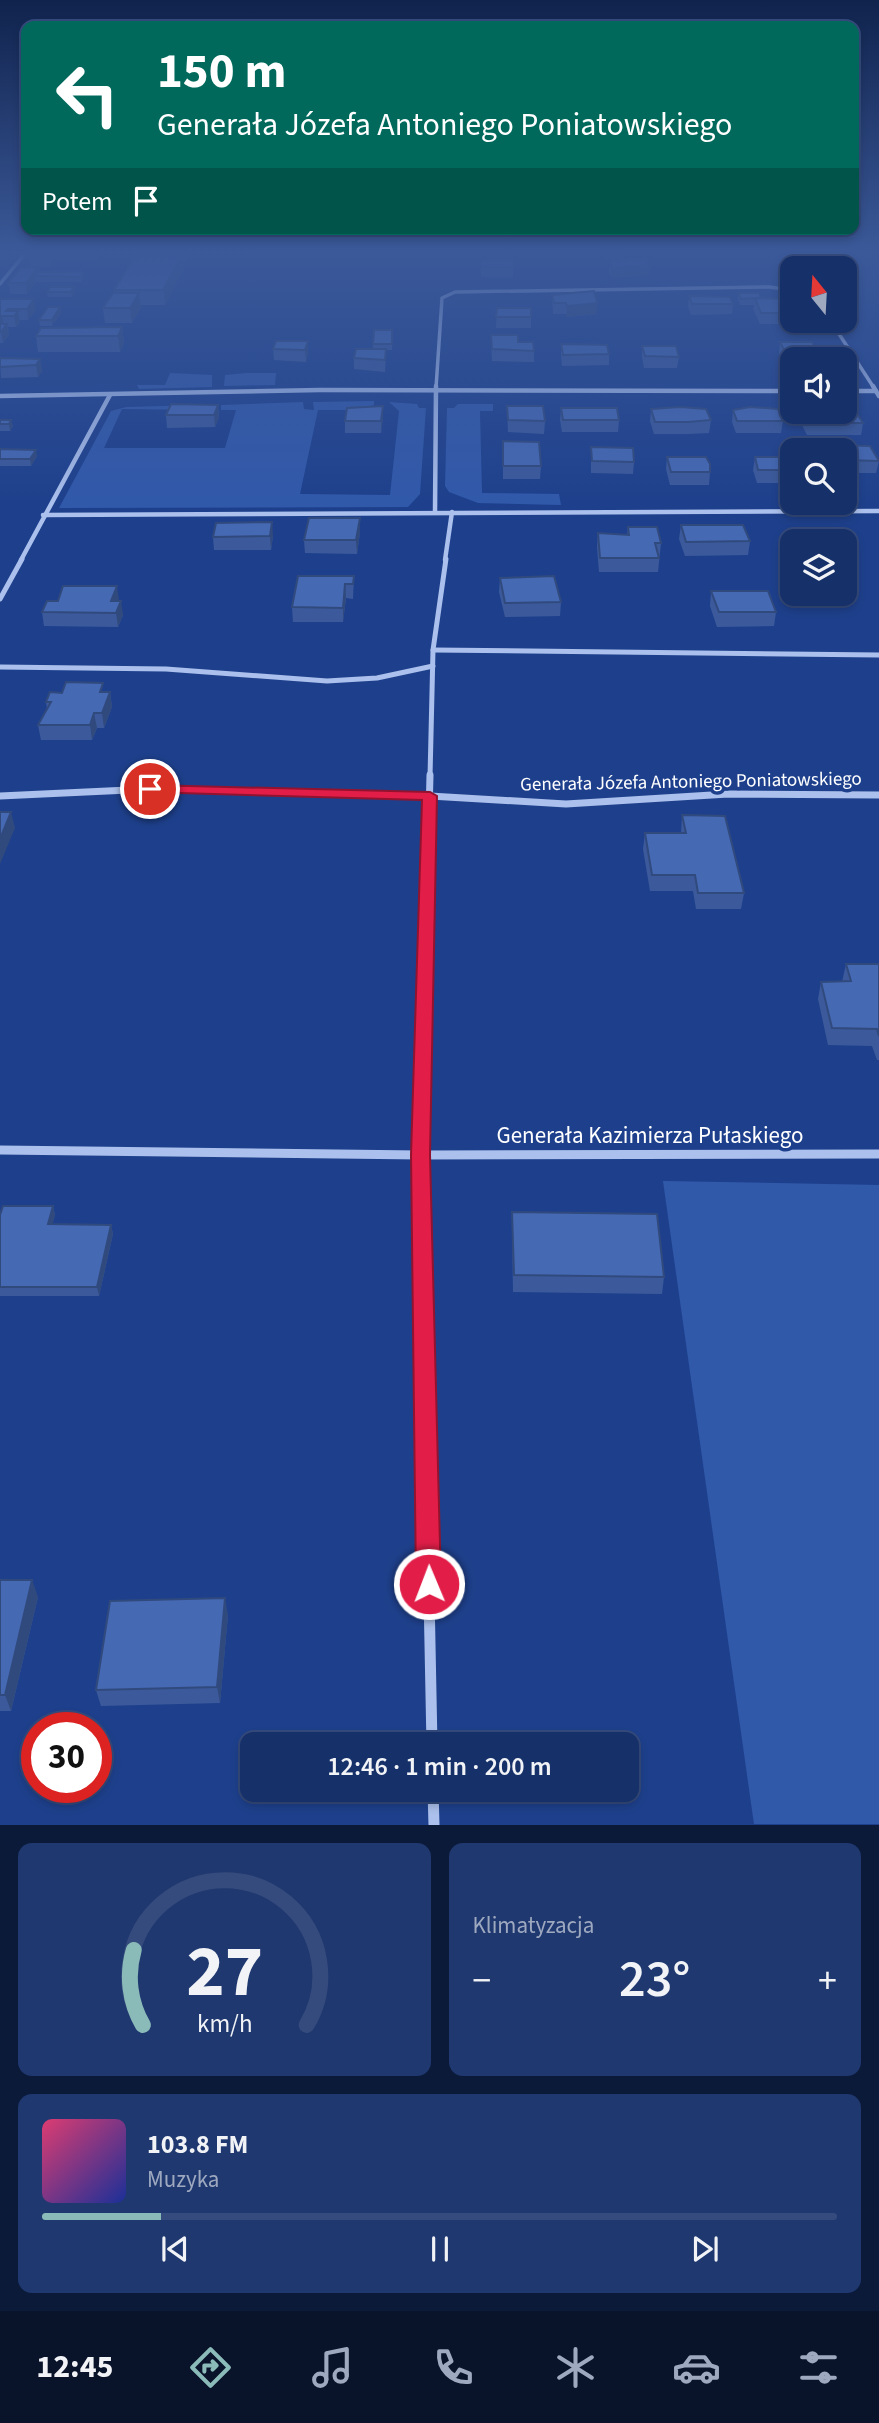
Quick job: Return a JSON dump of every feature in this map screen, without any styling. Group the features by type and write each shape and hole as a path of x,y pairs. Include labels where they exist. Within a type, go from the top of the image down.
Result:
{"street":[{"path":"435,512 439,335"},
{"path":"840,335 878,393"},
{"path":"0,396 437,390 780,391"},
{"path":"857,392 878,393"},
{"path":"0,598 110,395"},
{"path":"43,515 879,511"},
{"path":"432,1732 420,1155 433,650 452,512"},
{"path":"433,650 879,655"},
{"path":"0,667 166,669 327,681 377,678 433,666"},
{"name":"Generała Józefa Antoniego Poniatowskiego","path":"0,796 150,789 430,796 566,803 728,794 879,795"},
{"name":"Generała Kazimierza Pułaskiego","path":"0,1150 420,1155 879,1154"},
{"path":"433,1802 434,1825"}],"shaded area":[{"path":"170,373 212,375 212,387 139,389 137,385 165,385"},
{"path":"276,373 275,385 224,386 225,375"},
{"path":"374,401 374,405 362,410 318,410 300,494 390,495 399,411 389,402 417,404 419,408 426,408 420,494 408,507 59,508 111,411 126,407 199,405 198,410 122,409 104,448 225,448 236,410 221,410 221,405 303,402 304,409 314,410 313,402"},
{"path":"458,404 493,404 493,411 480,411 482,493 559,494 561,505 478,503 449,492 445,486 447,408 454,408"},
{"path":"663,1181 879,1185 879,1824 754,1824"}],"building":[{"path":"37,335 118,335 118,336"},
{"path":"374,335 392,335 392,344 373,344"},
{"path":"491,335 518,335 518,342 533,342 534,351 492,349"},
{"path":"276,341 308,341 305,350 273,349"},
{"path":"780,342 812,342 815,347 783,347"},
{"path":"561,344 607,345 609,354 563,355"},
{"path":"642,346 676,346 679,357 645,356"},
{"path":"356,349 386,349 385,360 354,358"},
{"path":"0,358 40,359 36,365 0,367"},
{"path":"171,404 218,405 214,415 166,415"},
{"path":"383,406 381,421 345,421 347,408"},
{"path":"507,406 543,406 545,421 508,420"},
{"path":"750,407 778,409 780,421 737,421 733,410"},
{"path":"561,408 617,408 619,420 563,420"},
{"path":"651,409 706,409 711,420 655,422"},
{"path":"0,420 11,420 9,424 0,424"},
{"path":"503,441 539,442 541,466 503,466"},
{"path":"857,446 870,446 879,461 857,460"},
{"path":"591,447 633,448 634,462 592,461"},
{"path":"0,449 36,450 30,459 0,459"},
{"path":"667,457 706,457 710,472 671,472"},
{"path":"755,457 780,457 780,470 758,470"},
{"path":"309,518 360,518 356,540 304,540"},
{"path":"272,522 270,536 213,537 216,523"},
{"path":"681,525 743,525 750,541 686,542"},
{"path":"628,527 657,527 661,543 655,543 659,558 600,558 598,533 629,535"},
{"path":"298,576 354,576 353,584 345,584 343,608 292,607"},
{"path":"554,576 561,602 505,603 500,578"},
{"path":"63,586 117,586 111,601 121,601 116,613 42,612 47,601 58,601"},
{"path":"711,591 768,591 776,612 719,612"},
{"path":"66,682 103,683 100,692 110,692 102,713 94,713 90,725 38,725 51,702 46,702 50,692 62,693"},
{"path":"0,812 11,812 0,839"},
{"path":"682,815 725,816 744,893 698,893 695,875 652,875 645,833 686,833"},
{"path":"846,964 879,964 879,1036 877,1029 832,1028 821,982 851,981"},
{"path":"3,1206 53,1206 48,1224 111,1225 97,1287 0,1287 0,1215"},
{"path":"512,1212 657,1214 664,1277 514,1275"},
{"path":"0,1580 32,1580 5,1695 0,1695"},
{"path":"225,1598 217,1687 96,1690 110,1601"}],"route":[{"path":"150,789 430,796 420,1155 429,1584"}]}
